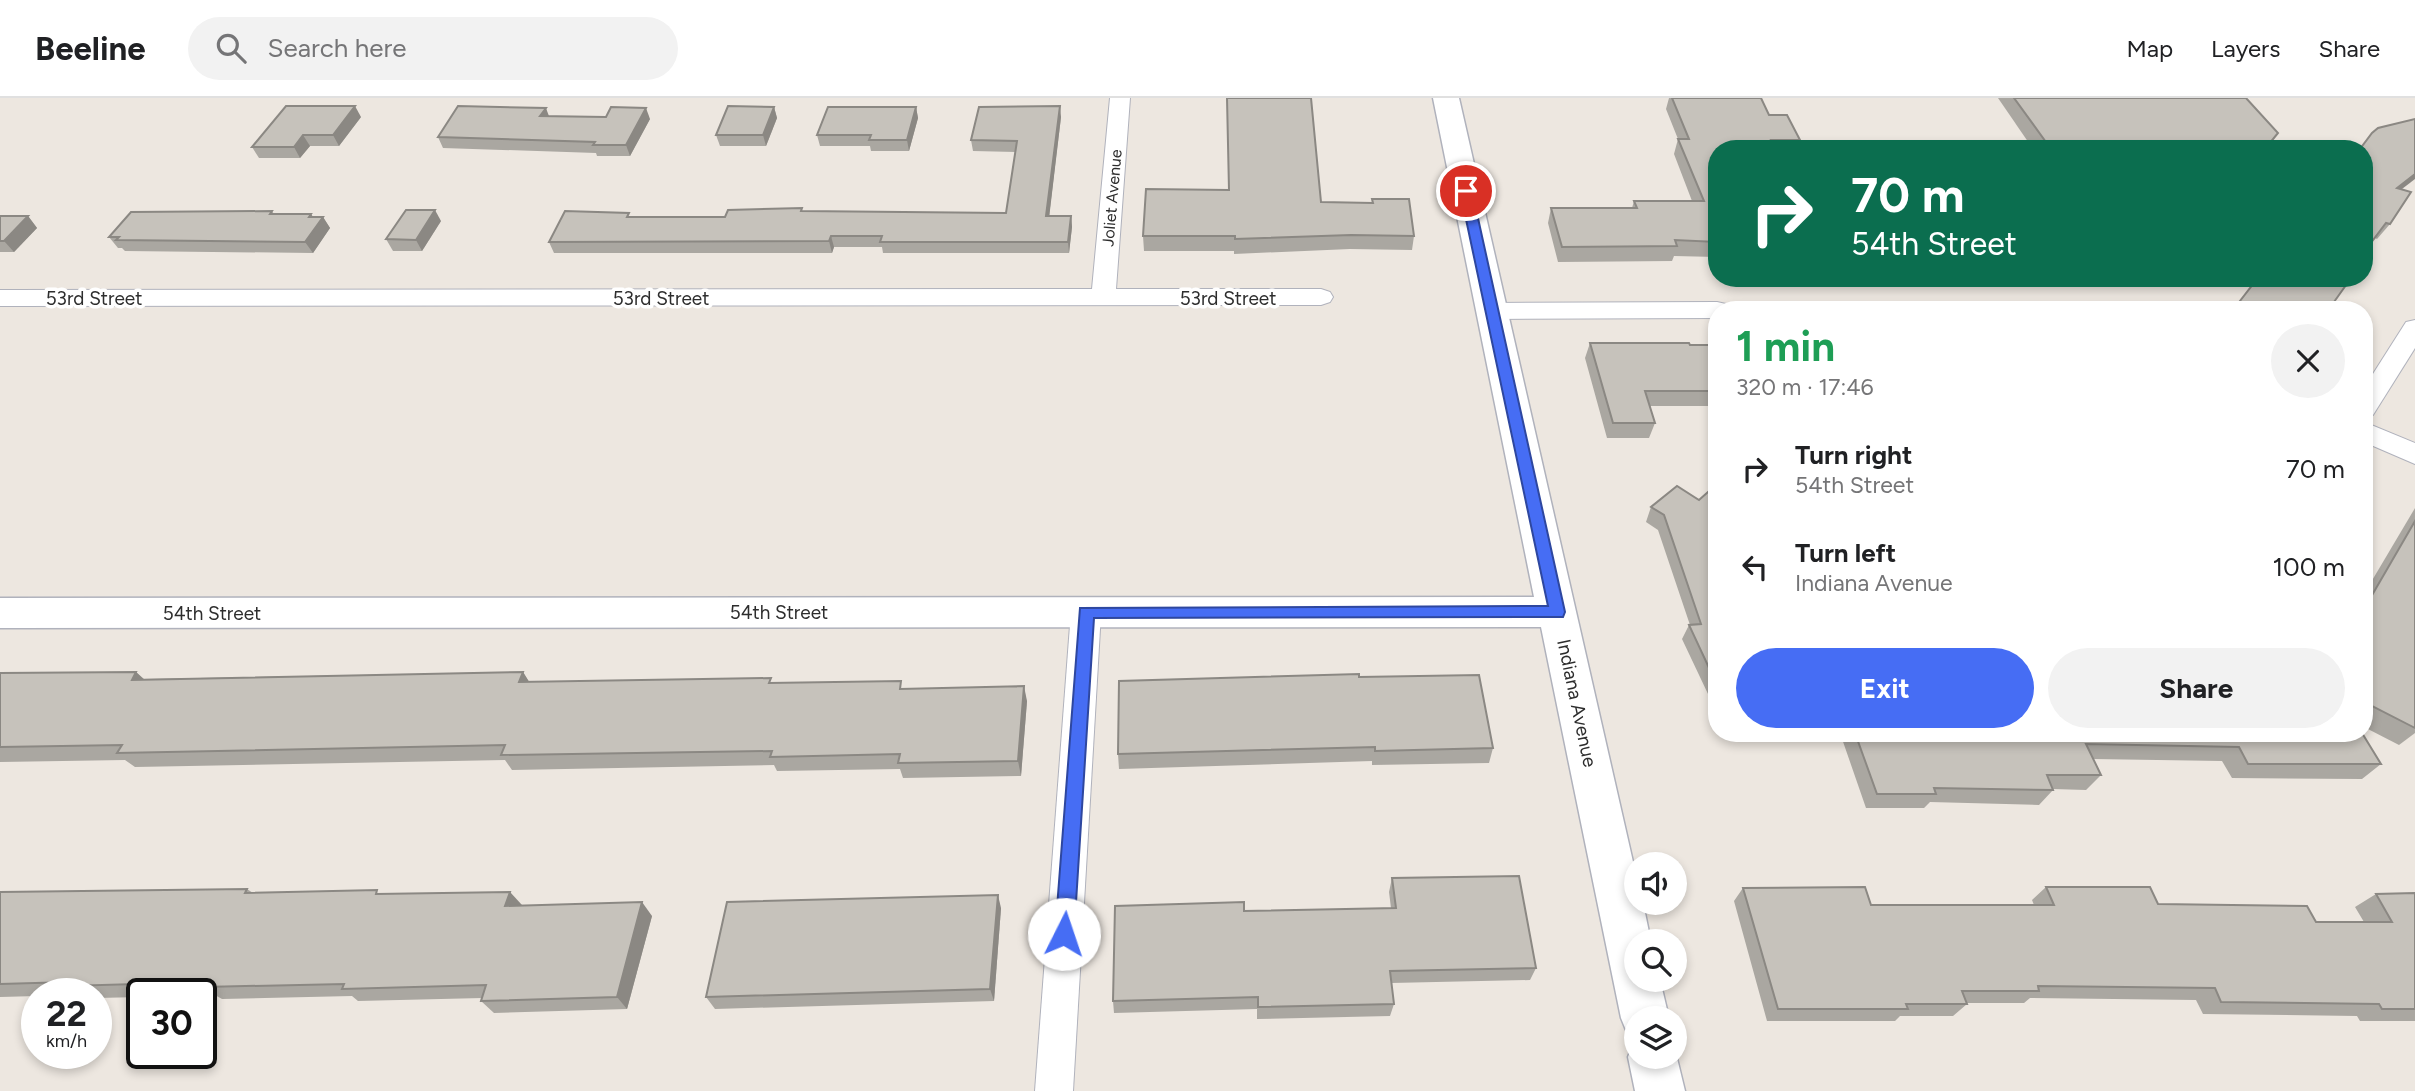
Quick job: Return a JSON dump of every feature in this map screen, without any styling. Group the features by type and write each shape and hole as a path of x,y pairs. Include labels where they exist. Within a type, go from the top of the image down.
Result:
{"street":[{"name":"Joliet Avenue","path":"1103,298 1120,98"},
{"name":"Indiana Avenue","path":"1446,98 1625,929"},
{"name":"53rd Street","path":"0,298 1321,298"},
{"path":"1492,311 1708,310"},
{"path":"2373,395 2415,328"},
{"path":"2373,435 2415,454"},
{"path":"1054,1091 1086,612"},
{"name":"54th Street","path":"0,613 1557,612"},
{"path":"1655,1069 1660,1091"}],"building":[{"path":"1227,98 1311,98 1321,202 1373,203 1372,199 1409,199 1414,236 1235,239 1235,236 1143,236 1146,189 1229,190"},
{"path":"1672,98 1761,98 1769,115 1787,115 1800,140 1708,140 1708,242 1675,240 1677,246 1562,247 1551,208 1637,208 1634,201 1704,201 1678,139 1689,139"},
{"path":"2014,98 2246,98 2278,133 2272,140 2044,140"},
{"path":"286,106 355,106 333,135 303,135 294,147 252,147"},
{"path":"458,106 546,108 540,116 606,117 611,107 646,108 626,145 593,145 595,142 438,137"},
{"path":"728,106 774,107 763,135 716,135"},
{"path":"1060,106 1046,216 1071,216 1068,242 880,242 882,236 831,236 829,241 549,242 565,211 629,213 627,217 725,217 728,210 802,208 801,211 1006,213 1017,141 971,140 979,107"},
{"path":"828,107 916,107 907,140 869,140 871,135 817,135"},
{"path":"2415,119 2415,174 2397,188 2411,192 2390,224 2386,223 2373,240 2373,140 2367,140 2378,128"},
{"path":"406,210 435,210 416,240 386,239"},
{"path":"272,211 270,214 311,214 309,217 323,217 305,242 116,240 119,237 109,237 131,212"},
{"path":"0,216 28,216 4,241 0,241"},
{"path":"2251,287 2345,287 2335,301 2240,301"},
{"path":"1590,343 1708,345 1708,391 1645,391 1655,423 1613,423"},
{"path":"1677,486 1699,500 1708,492 1708,666 1689,625 1701,624 1664,515 1651,507"},
{"path":"2415,521 2415,728 2373,707 2373,593"},
{"path":"136,672 132,680 523,672 519,682 771,678 769,683 901,681 900,689 1024,686 1018,761 898,763 900,754 770,757 772,751 501,755 505,745 117,753 122,745 0,747 0,673"},
{"path":"1359,674 1359,677 1479,675 1493,748 1375,751 1375,747 1118,754 1119,681"},
{"path":"1858,742 2368,742 2381,764 2248,764 2239,747 2086,744 2101,775 2047,775 2053,790 1934,788 1936,794 1877,794"},
{"path":"1519,876 1536,968 1390,971 1394,1004 1258,1007 1258,997 1113,1001 1115,906 1244,902 1244,911 1396,908 1392,878"},
{"path":"1865,887 1871,905 2054,905 2046,887 2150,887 2158,904 2307,906 2316,922 2392,922 2376,894 2415,893 2415,1009 2382,1009 2379,1004 2221,1002 2215,988 2038,986 2039,991 1962,991 1967,1004 1906,1004 1908,1009 1778,1009 1743,888"},
{"path":"247,889 245,893 377,890 376,894 510,892 505,906 642,902 617,997 481,1001 486,985 342,989 344,984 217,987 217,978 126,978 126,984 112,985 112,978 21,978 21,983 0,984 0,892"},
{"path":"998,895 990,989 706,997 727,902"}],"route":[{"path":"1064,934 1086,612 1557,612 1466,191"}]}
